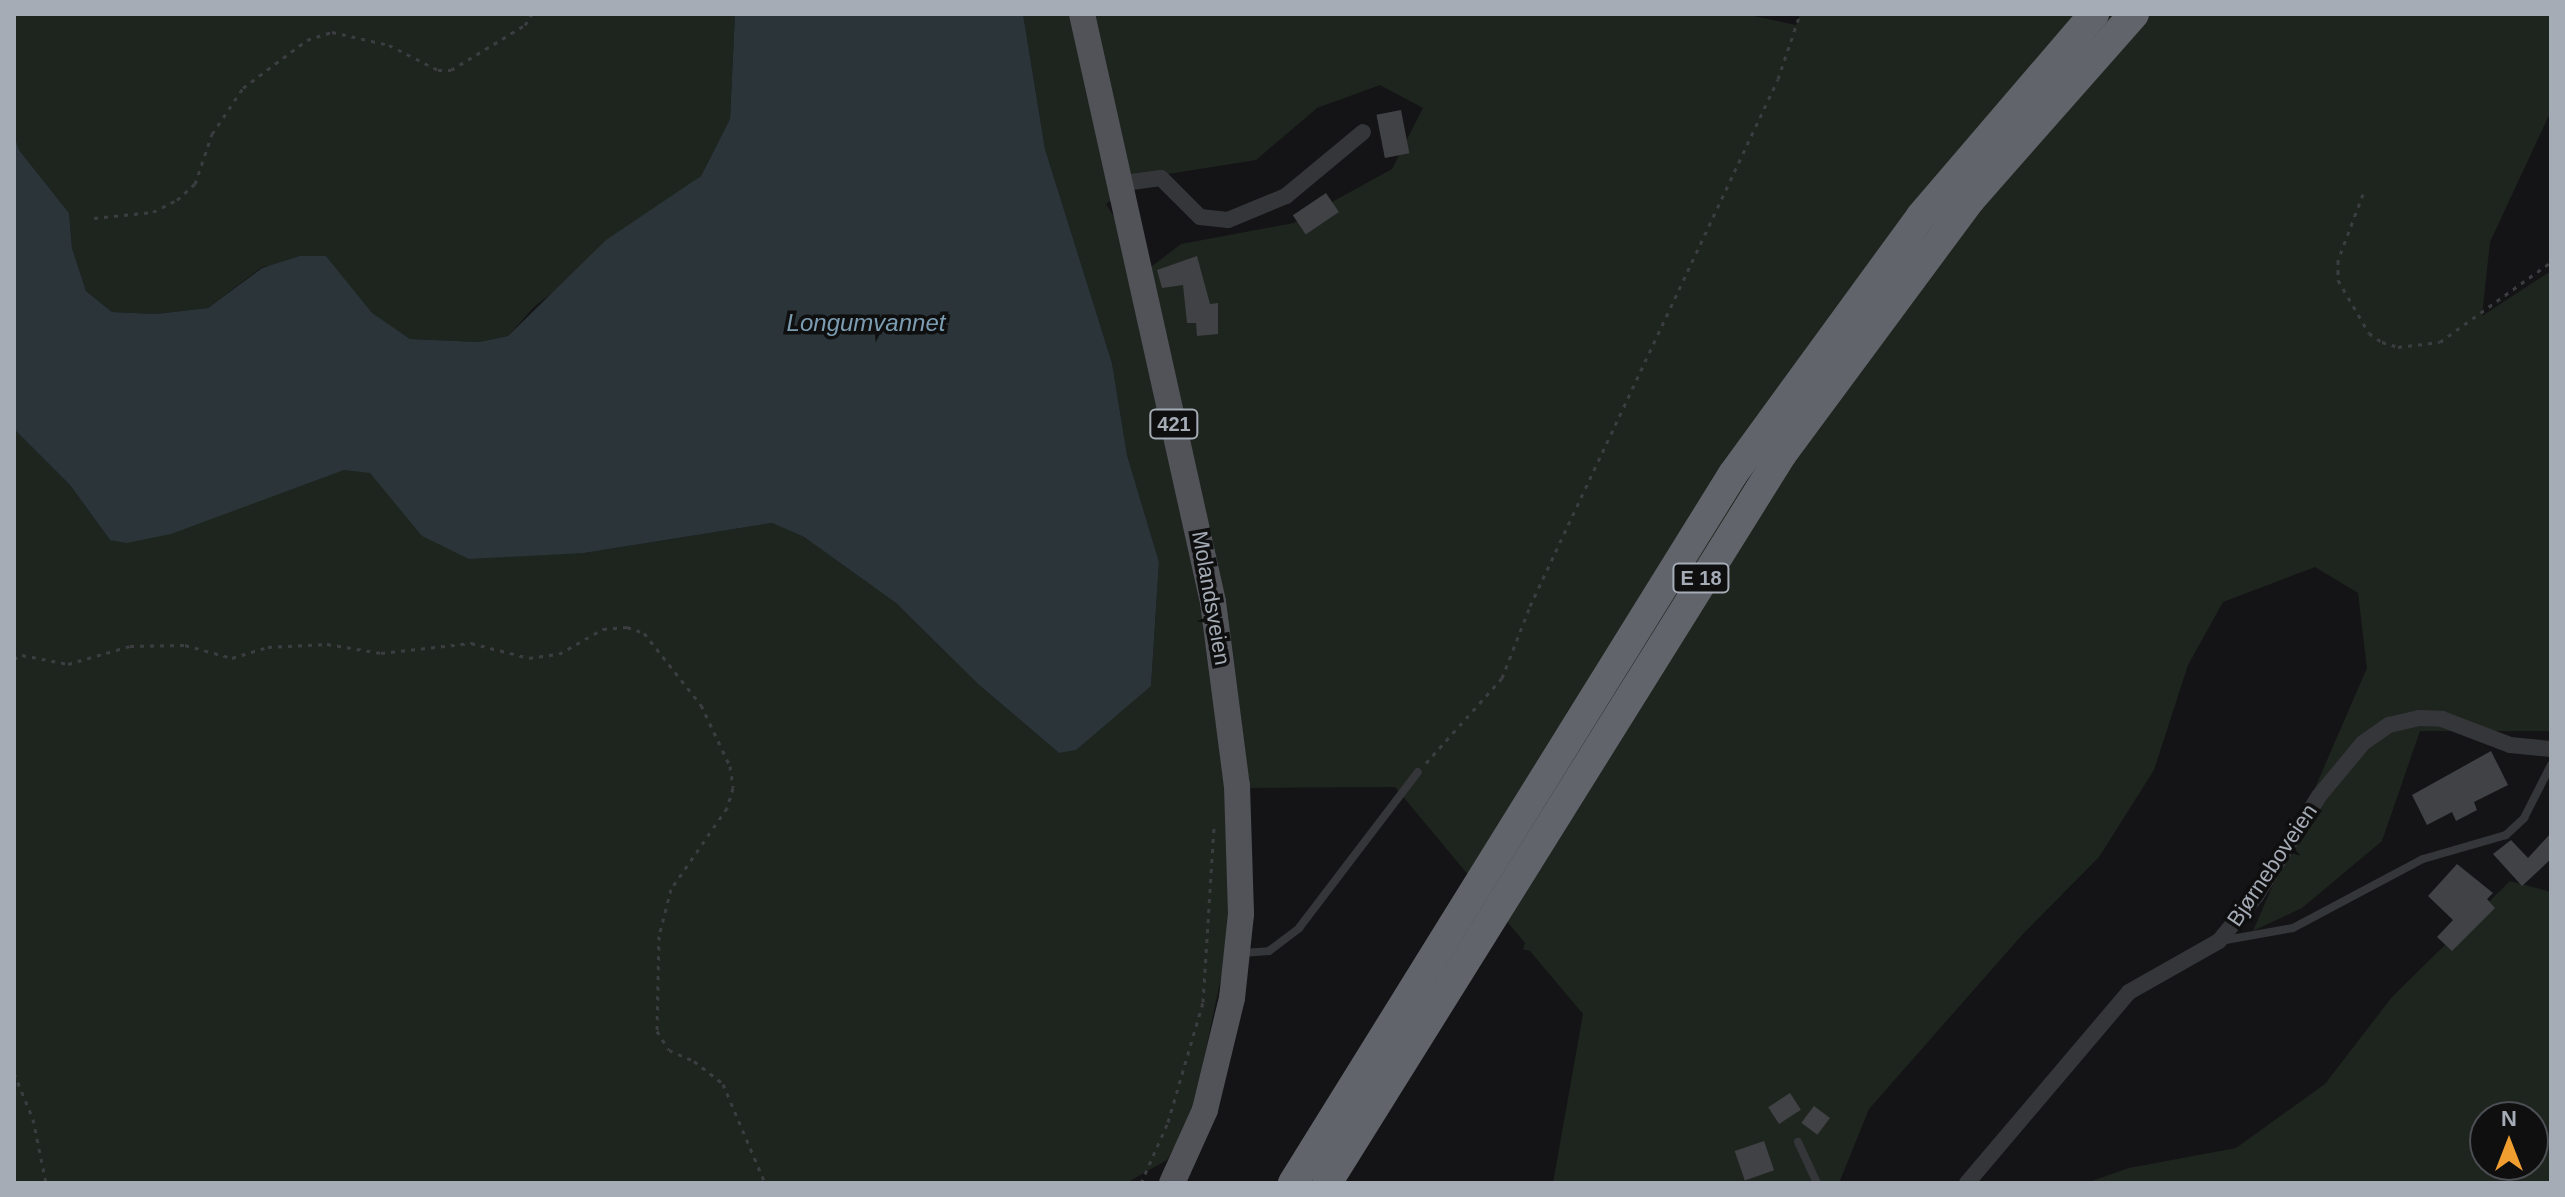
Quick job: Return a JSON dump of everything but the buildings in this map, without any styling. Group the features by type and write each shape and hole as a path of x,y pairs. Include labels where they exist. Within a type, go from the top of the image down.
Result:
{"highway":[{"name":"E 18","path":"1293,1183 1742,461 1921,216 2094,14"},
{"name":"E 18","path":"1327,1183 1782,454 1970,200 2134,14"}],"main road":[{"name":"Molandsveien","path":"1082,14 1221,646 1241,838 1237,954 1215,1077 1172,1183"}],"street":[{"path":"1117,184 1161,178 1200,217 1228,220 1286,196 1363,132"},
{"name":"Bjørneboveien","path":"1967,1183 2129,992 2219,941 2256,896 2319,796 2363,743 2389,725 2442,719 2510,745 2551,749"}],"lane":[{"path":"2219,941 2293,928 2423,859 2506,835 2524,818 2551,765"},
{"path":"1237,954 1269,951 1299,928 1418,772"},
{"path":"1798,1142 1817,1183"}],"path":[{"path":"94,218 153,212 177,200 195,184 212,134 243,88 307,40 332,32 389,45 438,70 451,70 525,25 532,14"},
{"path":"1418,772 1502,678 1530,606 1778,79 1800,14"},
{"path":"2363,194 2338,260 2338,280 2369,333 2382,342 2398,347 2440,342 2551,262"},
{"path":"14,659 22,655 68,664 130,646 185,645 232,658 268,647 327,644 381,653 471,643 529,658 559,654 603,629 627,627 644,633 701,705 730,766 733,788 727,808 671,889 659,936 657,1031 669,1050 694,1061 723,1084 765,1183"},
{"path":"1141,1183 1173,1107 1203,1002 1214,833"},
{"path":"14,1073 33,1119 46,1183"}],"shaded area":[{"path":"14,14 735,14 730,119 701,176 534,307 508,336 479,342 410,339 372,314 326,256 262,267 208,308 156,314 112,312 86,291 72,248 69,213 19,150 14,135"},
{"path":"1023,14 1744,14 1796,25 1800,14 2551,14 2551,111 2490,242 2482,316 2551,271 2551,731 2420,731 2382,841 2302,908 2253,931 2367,668 2358,593 2315,567 2223,602 2188,665 2154,770 2099,857 2022,935 1869,1109 1839,1183 1553,1183 1583,1014 1530,951 1523,949 1525,943 1395,787 1239,788 1227,949 1202,1068 1208,1089 1167,1160 1126,1183 14,1183 14,429 70,485 110,540 344,470 370,472 393,498 584,553 772,523 804,537 896,603 978,684 1059,753 1151,686 1159,562 1127,455 1112,363 1045,149","holes":["1380,85 1423,108 1392,169 1294,223 1181,244 1147,270 1106,204 1143,178 1256,160 1317,108"]},
{"path":"2510,881 2551,892 2551,1183 2086,1183 2129,1168 2236,1148 2325,1084 2392,997"}],"water":[{"name":"Longumvannet","path":"735,14 1023,14 1045,149 1112,363 1127,455 1159,562 1151,686 1076,750 1059,753 978,684 896,603 804,537 772,523 584,553 469,559 422,536 370,473 344,470 171,534 127,543 110,540 70,485 14,429 14,135 19,150 69,213 72,248 86,291 112,312 156,314 208,308 262,268 300,256 326,256 372,313 410,339 479,342 508,336 606,240 701,176 730,119"}]}
